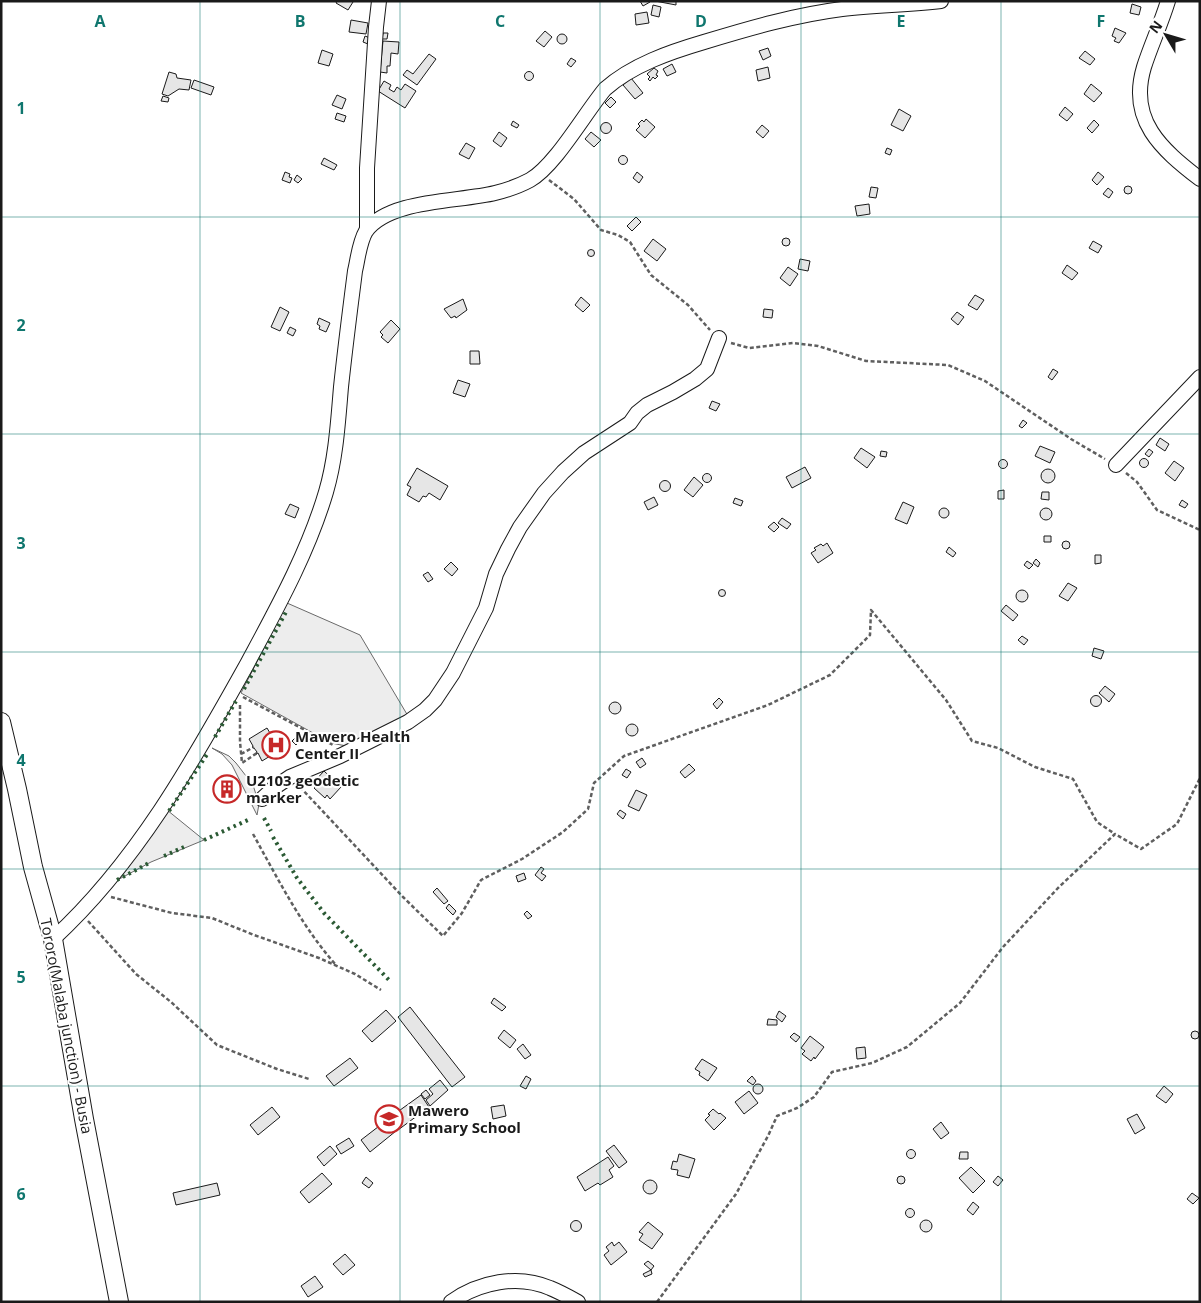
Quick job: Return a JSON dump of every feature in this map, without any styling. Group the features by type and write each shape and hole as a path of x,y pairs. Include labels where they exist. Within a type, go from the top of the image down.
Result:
{"main road":[{"name":"Tororo(Malaba junction) - Busia","path":"1,722 33,867 53,939 119,1302"}],"street":[{"path":"367,230 366,168 379,1"},
{"path":"53,939 98,893 148,829 191,762 273,616 310,538 326,492 334,461 355,272 361,241 367,230 380,218 392,212 439,202 494,194 518,186 538,174 550,162 605,89 616,80 654,60 685,48 769,22 842,9 941,1"},
{"path":"1168,1 1143,68 1139,92 1143,118 1160,144 1200,179"},
{"path":"262,799 290,777 354,749 408,722 435,700 453,673 486,608 496,574 508,549 520,527 544,493 584,453 630,423 637,413 647,405 695,379 707,369 719,338"},
{"path":"1116,465 1200,377"},
{"path":"451,1302 489,1283 517,1280 548,1287 578,1302"}],"path":[{"path":"538,174 555,183 574,199 601,230 618,235 630,242 651,275 688,305 708,328 724,342 749,348 793,343 818,346 866,361 948,365 986,381 1071,439 1116,465 1137,482 1157,510 1200,530"},
{"path":"290,777 403,897 443,936 462,913 481,880 522,859 563,832 588,809 594,784 624,756 768,705 830,674 870,635 870,610 902,645 946,700 972,741 998,748 1035,767 1073,779 1097,822 1141,849 1177,824 1200,778"},
{"path":"257,753 242,763 239,695 329,744 354,749"},
{"path":"241,754 254,747"},
{"path":"253,834 282,886 320,947 337,966"},
{"path":"657,1302 736,1194 777,1116 797,1108 814,1097 832,1072 872,1063 907,1047 960,1003 1002,947 1058,888 1115,834"},
{"path":"98,893 172,914 212,918 337,966 355,974 381,990"},
{"path":"80,913 136,974 171,1002 218,1045 277,1070 309,1079"}],"shaded area":[{"path":"287,603 360,635 408,716 351,747 331,743 241,693"},
{"path":"212,748 229,756 253,785 259,804 257,815 232,765 222,754"},
{"path":"167,810 204,840 151,862 110,884"}],"building":[{"path":"337,1 353,2 348,10 336,3"},
{"path":"640,1 649,1 650,2 643,6"},
{"path":"655,1 676,1 676,5"},
{"path":"1132,4 1141,7 1139,15 1130,13"},
{"path":"653,5 661,7 659,17 651,15"},
{"path":"647,12 649,23 636,25 635,14"},
{"path":"351,20 368,23 366,34 349,32"},
{"path":"1115,28 1126,33 1119,43 1114,41 1116,38 1112,36"},
{"path":"545,31 552,37 544,47 536,41"},
{"path":"383,33 388,33 387,39 382,39"},
{"path":"562,34 567,39 562,44 557,39"},
{"path":"365,36 370,38 368,44 363,42"},
{"path":"383,41 399,42 398,54 391,53 390,66 387,66 387,73 380,72"},
{"path":"768,48 771,56 763,60 759,51"},
{"path":"322,50 333,54 329,66 318,63"},
{"path":"1085,51 1095,59 1090,65 1079,58"},
{"path":"429,54 436,59 417,85 403,75 407,70 413,74"},
{"path":"571,58 576,61 571,67 567,64"},
{"path":"672,64 676,72 667,76 663,69"},
{"path":"768,67 770,78 758,81 756,70"},
{"path":"654,68 658,71 656,75 658,76 655,79 653,77 650,81 648,79 650,77 647,74"},
{"path":"169,72 176,74 177,78 191,80 189,90 179,89 168,96 162,94"},
{"path":"529,72 533,76 529,80 525,76"},
{"path":"631,78 643,93 635,99 623,85"},
{"path":"194,80 214,87 211,95 191,88"},
{"path":"384,81 391,85 389,89 394,92 397,87 401,90 405,84 416,91 405,108 378,91"},
{"path":"1091,84 1102,93 1094,102 1084,94"},
{"path":"337,95 346,99 342,109 332,105"},
{"path":"163,96 169,98 168,102 161,101"},
{"path":"611,97 616,102 610,108 605,103"},
{"path":"1065,107 1073,114 1067,121 1059,115"},
{"path":"899,109 911,116 903,131 891,125"},
{"path":"337,113 346,116 344,122 335,119"},
{"path":"646,119 655,127 645,138 636,130 640,126 638,124"},
{"path":"1094,120 1099,125 1092,133 1087,128"},
{"path":"513,121 519,125 517,128 511,125"},
{"path":"606,122 612,128 606,134 600,128"},
{"path":"762,125 769,131 763,138 756,132"},
{"path":"499,132 507,138 501,147 493,141"},
{"path":"591,132 601,140 594,147 585,139"},
{"path":"466,143 475,148 469,159 459,154"},
{"path":"887,148 892,150 890,155 885,153"},
{"path":"623,155 628,160 623,165 618,160"},
{"path":"324,158 337,165 334,170 321,164"},
{"path":"285,172 290,174 289,177 292,178 290,183 282,180"},
{"path":"637,172 643,177 639,183 633,178"},
{"path":"1098,172 1104,177 1097,185 1092,180"},
{"path":"297,175 302,179 298,183 294,180"},
{"path":"1128,186 1132,190 1128,194 1124,190"},
{"path":"871,187 878,188 876,198 869,197"},
{"path":"1108,188 1113,192 1109,198 1103,194"},
{"path":"869,204 870,214 857,216 855,206"},
{"path":"636,217 641,222 632,231 627,226"},
{"path":"786,238 790,242 786,246 782,242"},
{"path":"653,239 666,249 657,261 644,251"},
{"path":"1093,241 1102,246 1098,253 1089,248"},
{"path":"591,249 595,253 591,257 587,253"},
{"path":"800,259 810,261 808,271 798,269"},
{"path":"1067,265 1078,273 1072,280 1062,273"},
{"path":"788,267 798,274 790,286 780,278"},
{"path":"975,295 984,300 977,310 968,305"},
{"path":"581,297 590,305 583,312 575,305"},
{"path":"463,299 467,310 456,318 455,316 451,318 444,309"},
{"path":"280,307 289,312 280,331 271,327"},
{"path":"764,309 773,310 772,318 763,317"},
{"path":"957,312 964,317 958,325 951,319"},
{"path":"319,318 330,323 326,332 319,329 320,326 317,324"},
{"path":"391,320 400,329 388,343 381,337 383,335 380,332"},
{"path":"290,327 296,330 293,336 287,333"},
{"path":"470,351 479,351 480,364 470,364"},
{"path":"1053,369 1058,372 1052,380 1048,377"},
{"path":"458,380 470,384 465,397 453,393"},
{"path":"712,401 720,404 716,411 709,408"},
{"path":"1023,420 1027,423 1022,428 1019,426"},
{"path":"1160,438 1169,444 1165,451 1156,445"},
{"path":"1040,446 1055,452 1050,463 1035,456"},
{"path":"861,448 875,457 867,468 854,458"},
{"path":"1149,449 1153,452 1149,457 1145,454"},
{"path":"881,451 887,452 886,457 880,456"},
{"path":"1144,459 1148,463 1144,467 1140,463"},
{"path":"1003,460 1007,464 1003,468 999,464"},
{"path":"1174,461 1184,468 1175,481 1165,473"},
{"path":"805,467 811,478 792,488 786,477"},
{"path":"417,468 448,486 440,500 429,493 426,497 423,496 419,502 407,495 411,487 407,485"},
{"path":"1048,469 1053,471 1055,476 1053,481 1048,483 1043,481 1041,476 1043,471"},
{"path":"707,474 711,478 707,482 703,478"},
{"path":"694,477 703,485 693,497 684,490"},
{"path":"663,481 667,481 670,486 669,490 663,491 660,488 660,484"},
{"path":"1004,490 1004,499 998,499 998,491"},
{"path":"1042,492 1049,492 1049,500 1041,499"},
{"path":"654,497 658,505 648,510 644,502"},
{"path":"735,498 743,501 741,506 733,503"},
{"path":"1182,500 1188,504 1185,508 1179,505"},
{"path":"903,502 914,507 907,524 895,519"},
{"path":"290,504 299,508 295,518 285,514"},
{"path":"942,508 946,508 949,513 948,517 942,518 939,515 939,511"},
{"path":"1048,508 1051,509 1051,519 1044,520 1041,519 1040,512 1041,509"},
{"path":"782,518 791,524 787,529 778,523"},
{"path":"774,522 779,527 774,532 768,527"},
{"path":"1044,536 1051,536 1051,542 1044,542"},
{"path":"1066,541 1070,545 1066,549 1062,545"},
{"path":"827,543 833,553 818,563 811,553 816,550 814,548"},
{"path":"949,547 956,553 953,557 946,552"},
{"path":"1095,555 1101,555 1101,563 1095,564"},
{"path":"1036,559 1040,563 1038,567 1033,563"},
{"path":"1027,561 1033,565 1029,569 1024,565"},
{"path":"451,562 458,569 452,576 444,569"},
{"path":"428,572 433,579 428,582 423,575"},
{"path":"1068,583 1077,588 1068,601 1059,596"},
{"path":"722,590 725,593 722,596 719,593"},
{"path":"1020,590 1024,590 1028,596 1024,602 1020,602 1016,598 1016,594"},
{"path":"1006,605 1018,615 1013,621 1001,611"},
{"path":"1022,636 1028,640 1024,645 1018,640"},
{"path":"1094,648 1104,651 1101,659 1092,656"},
{"path":"1105,686 1115,694 1109,702 1099,693"},
{"path":"1096,695 1102,701 1096,707 1090,701"},
{"path":"719,698 723,702 717,709 713,704"},
{"path":"613,702 617,702 621,708 617,714 613,714 609,710 609,706"},
{"path":"630,724 634,724 638,730 634,736 630,736 626,732 626,728"},
{"path":"267,728 280,750 262,761 258,753 256,754 257,752 252,747 249,739"},
{"path":"295,738 299,741 296,745 292,741"},
{"path":"642,758 646,764 640,768 636,762"},
{"path":"689,764 695,770 685,778 680,772"},
{"path":"626,769 631,772 627,778 622,775"},
{"path":"324,771 341,787 330,799 327,795 325,798 314,788 316,786 313,783"},
{"path":"636,790 647,795 639,811 628,806"},
{"path":"620,810 626,814 623,819 617,814"},
{"path":"541,867 544,869 541,873 546,876 542,881 535,875"},
{"path":"524,873 526,879 518,882 516,876"},
{"path":"437,888 448,901 444,904 433,892"},
{"path":"449,904 456,911 453,915 446,908"},
{"path":"527,911 532,916 528,919 524,914"},
{"path":"494,998 506,1007 502,1011 491,1003"},
{"path":"410,1007 465,1077 452,1087 398,1017"},
{"path":"386,1010 396,1021 372,1042 362,1031"},
{"path":"779,1011 786,1016 782,1022 776,1017"},
{"path":"768,1019 777,1020 777,1025 767,1025"},
{"path":"504,1030 516,1040 510,1048 498,1038"},
{"path":"1195,1031 1199,1035 1195,1039 1191,1035"},
{"path":"794,1033 800,1037 796,1042 790,1037"},
{"path":"810,1036 824,1047 815,1059 814,1057 811,1061 802,1054 805,1051 801,1048"},
{"path":"523,1044 531,1055 525,1059 517,1049"},
{"path":"865,1047 866,1058 857,1059 856,1048"},
{"path":"350,1058 358,1068 334,1086 326,1076"},
{"path":"702,1059 717,1068 708,1081 699,1075 700,1072 695,1069"},
{"path":"526,1076 531,1079 526,1089 520,1086"},
{"path":"752,1076 756,1081 753,1085 747,1081"},
{"path":"440,1080 448,1090 430,1106 426,1100 433,1094 429,1089"},
{"path":"758,1084 763,1089 758,1094 753,1089"},
{"path":"1164,1086 1173,1094 1166,1103 1156,1096"},
{"path":"426,1090 430,1095 425,1099 421,1094"},
{"path":"749,1091 758,1103 744,1114 735,1102"},
{"path":"421,1095 429,1107 398,1130 389,1118"},
{"path":"504,1105 506,1116 493,1119 491,1107"},
{"path":"272,1107 280,1117 258,1135 250,1125"},
{"path":"713,1109 726,1118 714,1130 705,1120"},
{"path":"1137,1114 1145,1128 1135,1134 1127,1119"},
{"path":"387,1120 396,1131 370,1152 361,1140"},
{"path":"941,1122 949,1133 941,1139 933,1129"},
{"path":"349,1138 354,1146 341,1154 336,1146"},
{"path":"614,1145 627,1162 619,1168 606,1151"},
{"path":"330,1146 337,1154 324,1166 317,1157"},
{"path":"911,1150 915,1154 911,1158 907,1154"},
{"path":"960,1152 968,1152 968,1159 959,1159"},
{"path":"679,1154 695,1159 689,1178 677,1175 678,1170 671,1169 673,1161 677,1162"},
{"path":"608,1157 614,1166 609,1170 613,1177 585,1191 577,1177"},
{"path":"971,1167 985,1181 973,1193 959,1178"},
{"path":"322,1173 332,1184 309,1203 300,1192"},
{"path":"901,1176 905,1180 901,1184 897,1180"},
{"path":"998,1176 1003,1180 998,1186 993,1182"},
{"path":"366,1177 373,1183 369,1188 362,1183"},
{"path":"650,1180 655,1182 657,1187 655,1192 650,1194 645,1192 643,1187 645,1182"},
{"path":"217,1183 220,1195 176,1205 173,1193"},
{"path":"1192,1193 1199,1198 1193,1204 1187,1199"},
{"path":"973,1202 979,1207 973,1215 967,1210"},
{"path":"910,1208 915,1213 910,1218 905,1213"},
{"path":"576,1220 582,1226 576,1232 570,1226"},
{"path":"926,1220 932,1226 926,1232 920,1226"},
{"path":"648,1222 663,1234 652,1249 639,1240 643,1234 639,1232"},
{"path":"612,1242 614,1246 619,1242 627,1252 611,1265 604,1255 609,1251 606,1247"},
{"path":"345,1254 355,1265 343,1275 333,1264"},
{"path":"648,1261 654,1266 651,1270 644,1264"},
{"path":"651,1270 652,1274 645,1277 643,1274"},
{"path":"315,1276 323,1287 308,1297 301,1286"}],"hedge":[{"path":"244,689 286,612"},
{"path":"215,737 236,701"},
{"path":"169,811 208,753"},
{"path":"264,818 271,831"},
{"path":"204,840 248,820"},
{"path":"273,837 297,878 324,913 390,981"},
{"path":"164,856 184,847"},
{"path":"117,880 151,862"}],"place":[{"name":"Mawero Health Center II","path":"276,745"},
{"name":"U2103 geodetic marker","path":"227,789"},
{"name":"Mawero Primary School","path":"389,1119"}]}
